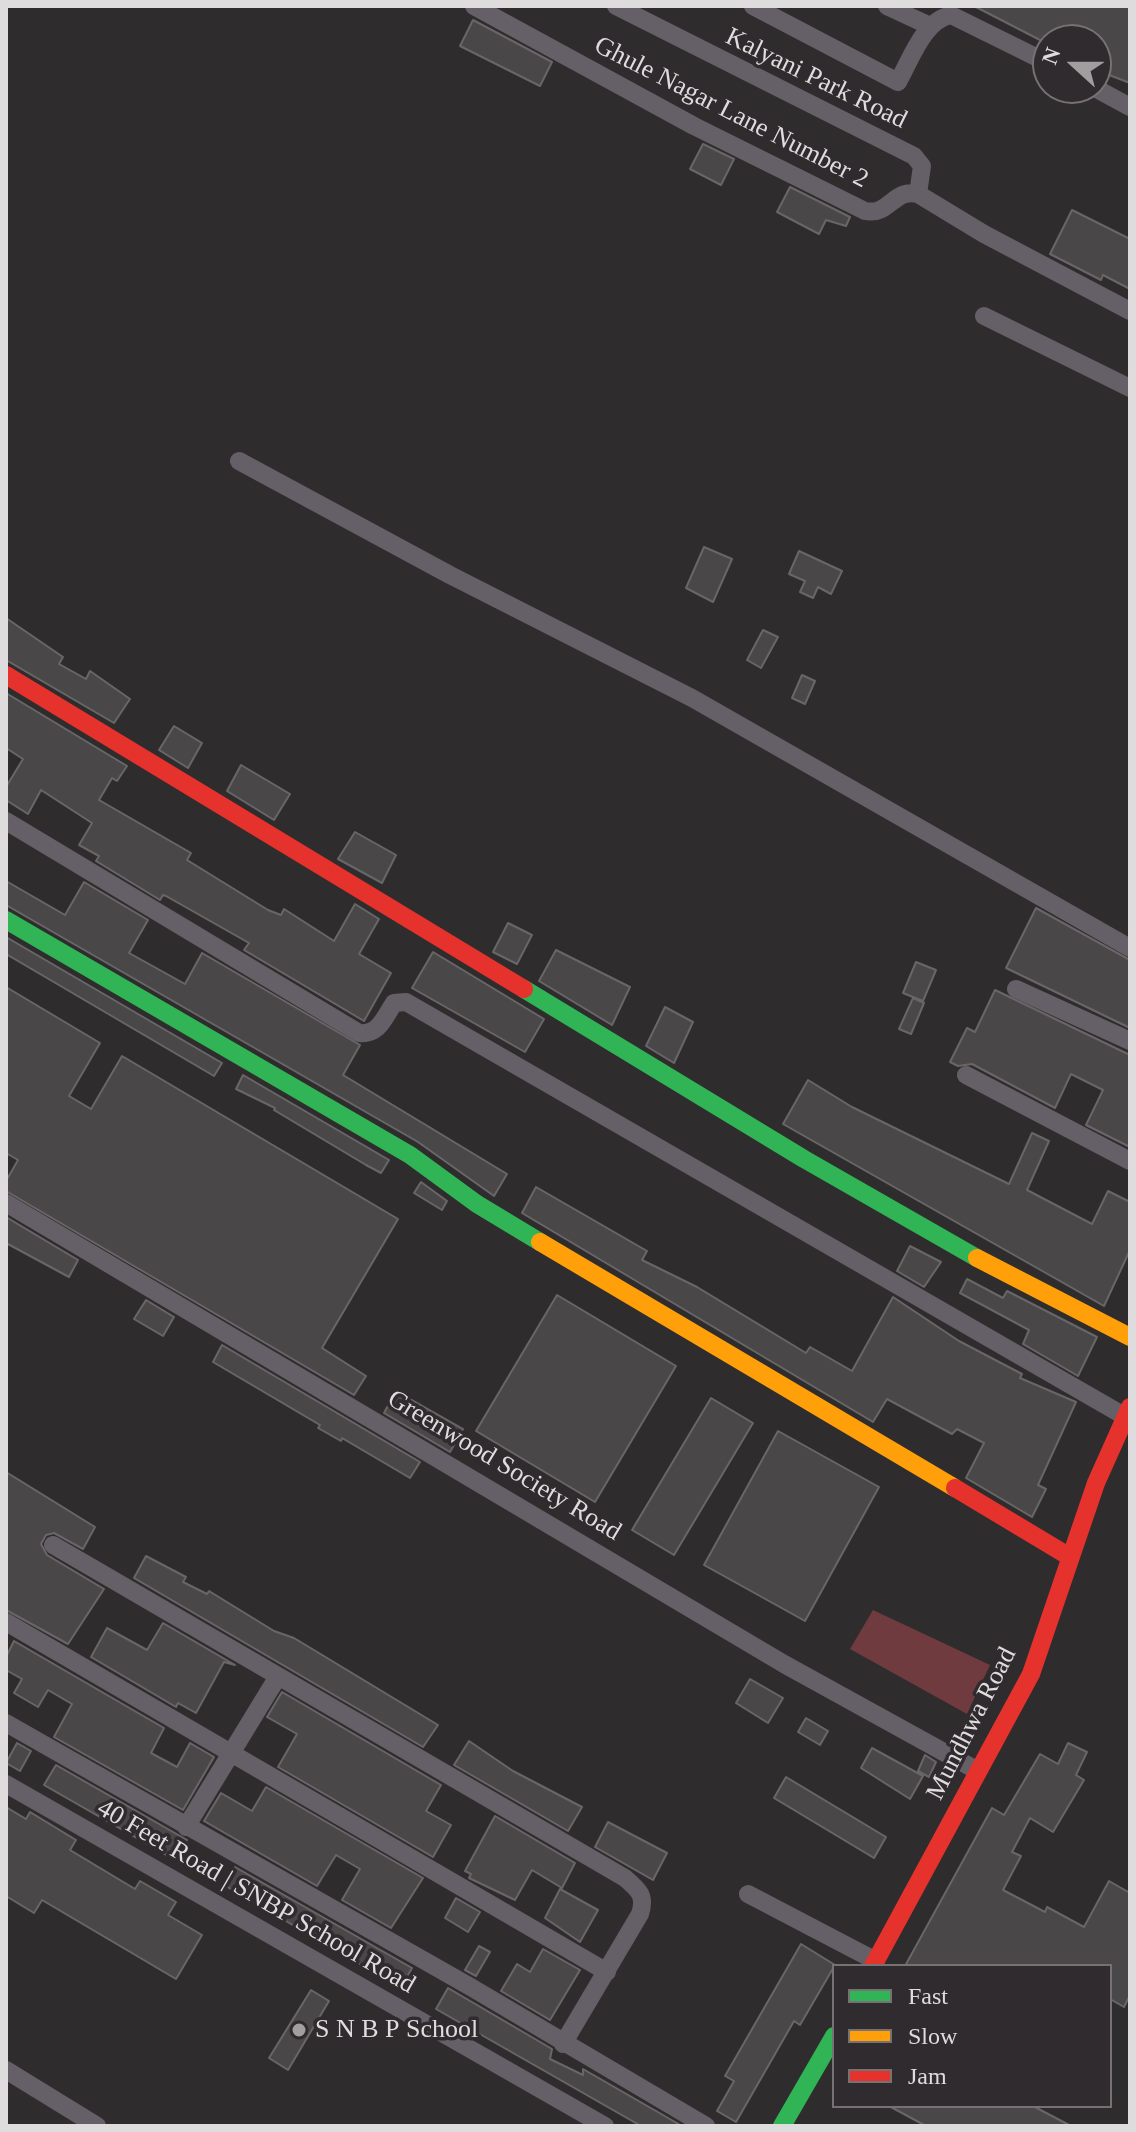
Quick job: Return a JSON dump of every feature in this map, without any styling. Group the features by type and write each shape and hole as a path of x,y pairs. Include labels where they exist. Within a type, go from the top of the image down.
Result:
{"street":[{"name":"Ghule Nagar Lane Number 2","path":"474,6 694,126 865,211 876,213 886,209 896,196 907,191 918,194"},
{"name":"Kalyani Park Road","path":"616,6 914,156 922,166 918,194"},
{"path":"753,6 898,82 930,26 939,17 951,15 1032,55"},
{"path":"887,6 930,26"},
{"path":"1112,97 1130,107"},
{"path":"918,194 984,234 1130,311"},
{"path":"984,316 1130,388"},
{"path":"239,461 450,575 692,698 1130,948"},
{"path":"6,675 804,1159 955,1247 1130,1337"},
{"path":"6,821 359,1033 369,1034 377,1029 394,1003 406,1002 1128,1412"},
{"path":"6,920 410,1155 477,1204 1070,1557"},
{"path":"1016,989 1130,1041"},
{"path":"966,1075 1130,1161"},
{"name":"Greenwood Society Road","path":"6,1203 784,1664 978,1771"},
{"name":"Mundhwa Road","path":"874,1964 1031,1674 1096,1483 1128,1412"},
{"path":"53,1545 625,1878 640,1892 644,1902 640,1914 563,2044"},
{"path":"6,1622 607,1972"},
{"path":"186,1827 277,1678"},
{"path":"6,1723 469,1986 706,2126"},
{"name":"40 Feet Road | SNBP School Road","path":"6,1784 605,2126"},
{"path":"748,1894 874,1964"},
{"path":"782,2126 832,2039"},
{"path":"6,2070 97,2126"}],"shaded area":[{"path":"873,1610 990,1665 967,1714 850,1649"}],"building":[{"path":"974,6 1130,6 1130,83 1112,76 1112,24 1032,24 1032,36"},
{"path":"473,20 552,62 540,86 460,46"},
{"path":"703,144 734,159 721,185 690,169"},
{"path":"790,187 850,217 846,226 826,220 819,234 777,212"},
{"path":"1072,210 1130,239 1130,289 1103,275 1101,280 1050,254"},
{"path":"704,547 732,559 713,602 686,588"},
{"path":"799,551 842,571 831,594 818,587 813,598 800,592 805,581 789,574"},
{"path":"6,618 63,657 59,664 86,679 90,671 130,699 114,723 6,660"},
{"path":"763,630 778,637 761,668 747,660"},
{"path":"802,675 815,681 805,704 792,698"},
{"path":"6,693 127,766 117,781 112,778 99,800 191,853 187,860 268,910 281,915 284,909 334,941 355,904 379,919 359,954 391,973 364,1021 244,950 249,943 166,896 163,895 160,900 96,861 99,856 79,845 92,823 41,790 28,814 6,800 6,787 23,759 6,748"},
{"path":"174,726 202,743 188,768 159,750"},
{"path":"241,765 290,794 274,820 227,791"},
{"path":"355,832 396,855 382,883 338,859"},
{"path":"6,881 65,915 84,882 148,920 129,953 185,984 202,953 360,1045 343,1075 507,1174 494,1196 418,1142 6,905"},
{"path":"1036,908 1130,960 1130,1028 1006,968"},
{"path":"508,923 532,935 517,964 493,952"},
{"path":"6,937 222,1063 214,1076 6,954"},
{"path":"556,950 630,987 612,1025 539,981"},
{"path":"433,952 544,1019 525,1052 412,988"},
{"path":"916,962 936,970 923,1001 903,993"},
{"path":"6,987 100,1043 69,1096 91,1109 122,1056 398,1219 322,1348 366,1376 354,1395 6,1191 6,1181 18,1160 6,1153"},
{"path":"995,990 1130,1055 1130,1147 1086,1125 1103,1090 1071,1074 1055,1108 972,1064 958,1066 950,1062 967,1028 975,1032"},
{"path":"913,998 924,1003 911,1034 899,1029"},
{"path":"665,1007 693,1022 674,1063 646,1046"},
{"path":"243,1075 389,1160 381,1173 275,1108 236,1089"},
{"path":"808,1080 852,1107 1009,1184 1032,1133 1049,1141 1027,1190 1092,1224 1108,1191 1130,1202 1130,1250 1104,1306 783,1124"},
{"path":"421,1182 447,1201 442,1210 414,1193"},
{"path":"536,1187 647,1251 642,1260 697,1287 806,1353 810,1347 852,1371 893,1297 959,1341 1022,1374 1020,1378 1076,1402 1038,1485 1046,1489 1032,1517 966,1478 984,1443 957,1429 952,1434 887,1399 873,1422 522,1213"},
{"path":"6,1217 78,1260 69,1277 6,1243"},
{"path":"910,1246 941,1262 924,1287 897,1271"},
{"path":"967,1279 1003,1298 1007,1291 1097,1337 1078,1376 1023,1344 1029,1330 960,1293"},
{"path":"557,1295 676,1366 595,1502 476,1431"},
{"path":"146,1300 174,1317 163,1336 134,1319"},
{"path":"222,1345 420,1462 410,1478 342,1438 341,1441 318,1428 320,1425 213,1362"},
{"path":"396,1391 463,1429 450,1452 384,1413"},
{"path":"711,1398 753,1423 674,1555 632,1530"},
{"path":"778,1431 879,1487 805,1621 704,1565"},
{"path":"6,1472 95,1527 83,1549 54,1533 46,1535 41,1544 47,1555 104,1589 68,1644 6,1610"},
{"path":"146,1556 186,1577 183,1582 207,1594 209,1591 274,1631 294,1638 438,1725 423,1747 134,1578"},
{"path":"163,1623 235,1665 224,1662 196,1713 178,1703 176,1707 91,1657 107,1628 147,1650"},
{"path":"14,1641 164,1728 151,1753 177,1767 190,1743 214,1757 183,1810 54,1737 72,1704 48,1690 38,1707 14,1693 22,1679 6,1670 6,1657"},
{"path":"750,1679 783,1698 768,1723 736,1703"},
{"path":"282,1692 441,1785 426,1811 451,1825 433,1857 278,1767 297,1734 267,1717"},
{"path":"806,1718 828,1731 820,1745 798,1732"},
{"path":"469,1741 513,1771 582,1807 568,1831 454,1765"},
{"path":"17,1743 31,1751 20,1771 6,1763"},
{"path":"1068,1743 1087,1752 1076,1775 1084,1780 1053,1832 1030,1818 1012,1852 1021,1856 1003,1890 1045,1912 1047,1907 1084,1927 1109,1881 1130,1893 1130,1995 1124,2007 1112,2000 1112,1964 906,1964 992,1808 1004,1815 1040,1754 1058,1764"},
{"path":"872,1748 923,1776 910,1799 861,1768"},
{"path":"925,1755 936,1762 929,1777 918,1771"},
{"path":"56,1765 187,1840 175,1860 44,1785"},
{"path":"786,1777 886,1837 874,1858 774,1798"},
{"path":"266,1787 423,1878 391,1928 342,1900 360,1869 336,1855 317,1886 204,1821 221,1793 252,1811"},
{"path":"6,1807 26,1819 30,1812 76,1840 70,1850 135,1889 140,1881 176,1902 168,1915 202,1935 176,1979 42,1900 34,1913 6,1896"},
{"path":"495,1816 575,1863 562,1888 532,1870 515,1900 469,1878 471,1874 465,1871"},
{"path":"608,1822 667,1853 653,1880 595,1847"},
{"path":"235,1867 412,1968 401,1988 224,1885"},
{"path":"560,1889 598,1910 580,1942 545,1918"},
{"path":"456,1898 480,1912 468,1932 445,1918"},
{"path":"801,1944 833,1964 800,2025 794,2021 736,2122 717,2111 734,2081 725,2076"},
{"path":"479,1946 490,1952 476,1976 465,1970"},
{"path":"543,1949 580,1970 550,2020 501,1991 517,1964 530,1972"},
{"path":"448,1988 552,2049 550,2059 583,2075 583,2069 682,2126 641,2126 436,2009"},
{"name":"S N B P School","path":"311,1990 329,2001 288,2070 269,2058"},
{"path":"893,2108 1037,2108 1071,2126 926,2126"}],"traffic: fast":[{"path":"6,920 410,1155 477,1204 540,1242"},
{"path":"524,989 804,1159 977,1258"},
{"path":"782,2126 832,2039"}],"traffic: slow":[{"path":"540,1242 955,1488"},
{"path":"977,1258 1130,1337"}],"traffic: jam":[{"path":"6,675 524,989"},
{"path":"874,1964 1031,1674 1096,1483 1130,1407"},
{"path":"955,1488 1070,1557"}],"place":[{"name":"S N B P School","path":"299,2030"}]}
